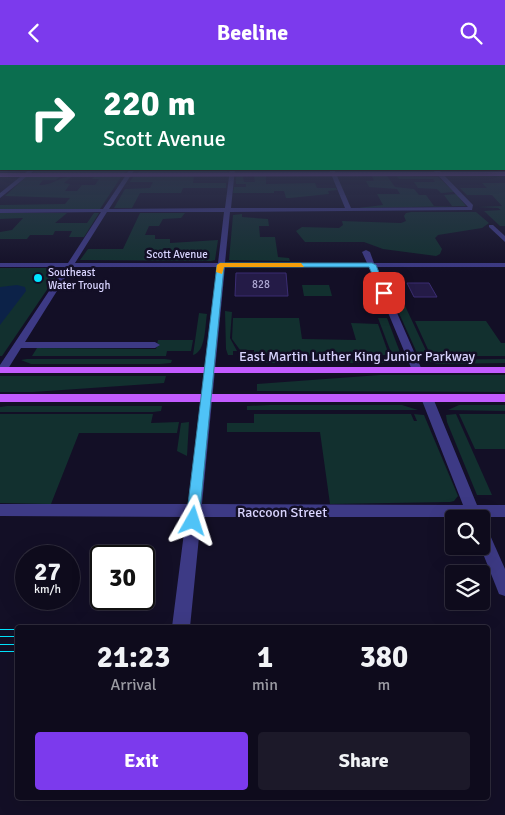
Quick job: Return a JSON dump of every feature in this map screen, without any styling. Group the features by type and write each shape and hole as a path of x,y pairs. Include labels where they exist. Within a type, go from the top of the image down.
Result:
{"main road":[{"name":"East Martin Luther King Junior Parkway","path":"1,370 505,370"},
{"path":"0,398 505,398"}],"street":[{"path":"1,370 111,200"},
{"path":"181,625 228,200"},
{"path":"345,200 349,210"},
{"path":"0,211 464,210 472,207 465,200"},
{"path":"492,226 505,240"},
{"path":"366,252 417,370"},
{"name":"Scott Avenue","path":"0,265 505,265"},
{"path":"18,345 155,345"},
{"path":"427,398 473,510"},
{"name":"Raccoon Street","path":"0,510 445,515"},
{"name":"Raccoon Street","path":"490,513 505,511"},
{"path":"490,552 505,588"}],"green space":[{"path":"68,200 106,200 100,209 0,209 0,205 65,204"},
{"path":"119,200 136,200 132,208 114,208"},
{"path":"380,200 430,200 434,206 452,206 448,200 461,200 466,206 358,208 383,205"},
{"path":"497,200 505,200 505,226 500,226 484,211 501,210 498,208 478,207 502,206"},
{"path":"476,212 489,223 482,228 438,235 435,238 442,249 440,254 436,256 383,249 364,242 305,242 296,231 302,227 339,228 343,225 342,221 401,223 406,221 404,216 406,213"},
{"path":"0,213 67,213 55,223 87,223 94,213 99,213 84,237 69,237 72,231 55,231 53,235 30,235 27,239 0,239 0,232 12,230 23,218 0,219"},
{"path":"140,213 185,213 181,218 163,219 159,226 149,226 145,235 155,235 155,239 170,239 170,243 218,240 215,260 80,260 88,249 123,249"},
{"path":"242,214 242,217 268,219 269,226 259,226 260,237 275,237 278,257 289,258 290,261 229,260 233,215"},
{"path":"0,268 54,268 59,272 2,356 0,356"},
{"path":"392,278 428,355 417,353 384,280"},
{"path":"302,285 329,285 332,296 304,296"},
{"path":"225,311 232,312 230,338 237,351 233,351 233,355 228,355 226,349"},
{"path":"199,313 207,314 205,331 203,344 197,353 193,355"},
{"path":"233,318 299,318 302,339 356,340 351,323 378,324 389,355 254,356 254,350 240,350 232,339"},
{"path":"378,318 387,318 401,355 392,355"},
{"path":"415,321 486,321 501,343 505,343 505,356 431,356"},
{"path":"158,340 193,340 191,351 167,351 166,356 32,356 37,348 156,349"},
{"path":"505,359 505,363 437,364 425,360"},
{"path":"21,360 172,360 171,363 160,364 31,364"},
{"path":"247,360 399,360 387,363 247,363"},
{"path":"380,375 505,375 505,392 257,391 257,384"},
{"path":"0,376 166,376 164,383 33,392 0,392"},
{"path":"402,405 418,410 247,410 247,406"},
{"path":"459,405 505,405 505,411 448,410"},
{"path":"162,406 161,411 153,412 0,412 0,407"},
{"path":"0,414 153,414 151,423 179,422 177,433 79,433 51,504 0,503"},
{"path":"254,414 411,414 414,421 417,421 414,414 424,415 458,496 454,501 450,502 330,504 320,432 227,432 227,423 254,423"},
{"path":"456,414 492,495 477,495 447,422 446,415"},
{"path":"459,414 505,414 505,449 475,449"},
{"path":"189,422 187,456 177,451 181,423"}],"water":[{"path":"17,285 25,287 26,291 0,325 0,287"}],"building":[{"path":"236,273 286,273 288,296 235,296"},
{"path":"407,283 429,283 437,297 414,297"}],"railway":[{"path":"0,633 15,633"},
{"path":"0,648 15,648"}],"slow traffic":[{"path":"220,272 220,265 301,265"}],"place":[{"name":"Southeast Water Trough","path":"38,278"}],"route":[{"path":"193,521 220,265 372,265 384,293"}]}
